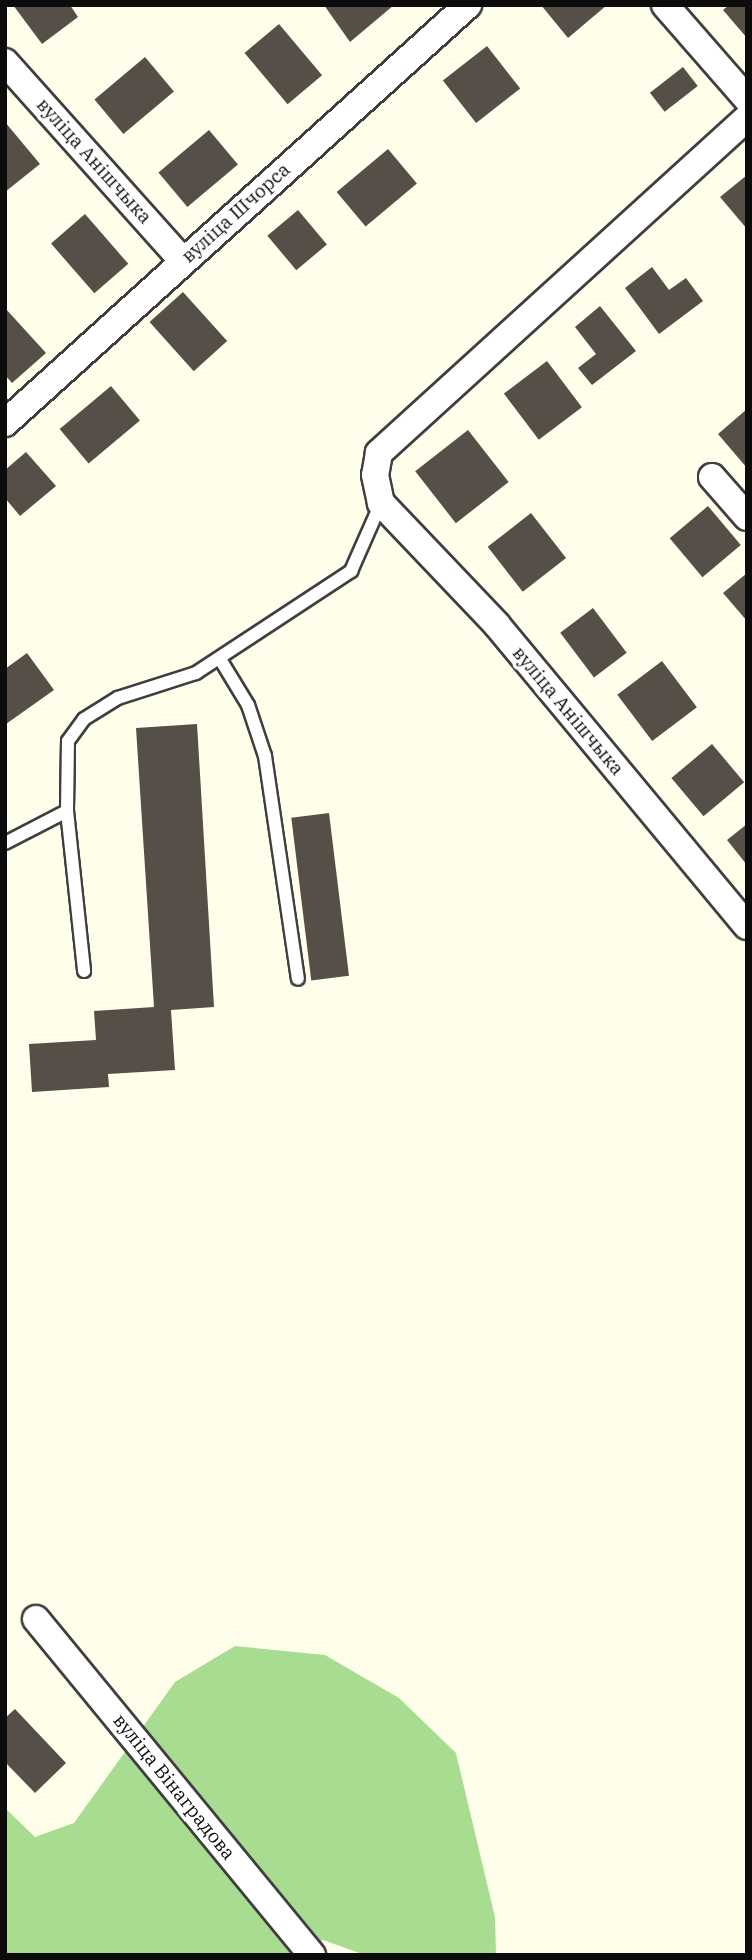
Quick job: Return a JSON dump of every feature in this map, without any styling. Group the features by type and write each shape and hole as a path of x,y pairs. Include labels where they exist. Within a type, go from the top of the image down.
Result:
{"street":[{"name":"вуліца Шчорса","path":"5,423 182,260 468,5"},
{"path":"665,5 747,99"},
{"name":"вуліца Анішчыка","path":"5,62 182,260"},
{"path":"381,503 374,475 379,453 747,118"},
{"path":"712,477 747,517"},
{"name":"вуліца Анішчыка","path":"381,503 497,625 747,926"},
{"name":"вуліца Вінаградова","path":"36,1619 312,1955"}],"lane":[{"path":"84,971 67,811 68,741 84,719 118,698 196,673 351,571 381,503"},
{"path":"220,659 248,705 265,756 298,979"},
{"path":"5,843 67,811"}],"green space":[{"path":"235,1646 325,1655 399,1698 456,1753 495,1917 496,1955 365,1955 323,1940 299,1955 5,1955 5,1808 35,1837 74,1823 175,1682"}],"building":[{"path":"13,5 70,5 78,17 42,44"},
{"path":"324,5 394,5 350,42"},
{"path":"541,5 607,5 568,38"},
{"path":"729,5 747,5 747,38 723,10"},
{"path":"279,24 322,75 288,104 245,53"},
{"path":"487,46 520,89 476,123 443,80"},
{"path":"145,57 174,91 123,134 94,99"},
{"path":"683,67 698,86 665,112 650,93"},
{"path":"5,122 40,164 5,192"},
{"path":"209,130 238,164 187,207 158,172"},
{"path":"388,149 417,183 366,227 337,192"},
{"path":"747,175 747,229 720,197"},
{"path":"298,210 327,244 296,270 267,236"},
{"path":"85,214 128,264 94,293 51,244"},
{"path":"652,267 669,290 686,278 703,301 659,334 625,288"},
{"path":"183,292 227,341 194,371 150,322"},
{"path":"600,306 636,351 592,385 578,368 596,354 575,327"},
{"path":"5,308 46,353 12,383 5,375"},
{"path":"547,361 582,407 539,440 504,393"},
{"path":"111,386 140,420 89,464 60,429"},
{"path":"747,409 747,468 718,434"},
{"path":"468,430 509,482 456,523 415,471"},
{"path":"26,452 56,486 20,516 5,498 5,470"},
{"path":"708,506 741,545 702,577 670,538"},
{"path":"531,513 566,558 523,592 488,547"},
{"path":"747,573 747,621 723,593"},
{"path":"593,608 627,653 594,677 560,633"},
{"path":"27,653 54,690 6,724 5,669"},
{"path":"662,661 697,707 652,741 617,695"},
{"path":"197,724 214,1007 171,1010 175,1070 108,1074 109,1087 32,1092 29,1044 96,1040 94,1011 154,1007 136,728"},
{"path":"712,744 744,782 704,816 671,778"},
{"path":"329,813 349,976 311,980 291,818"},
{"path":"747,824 747,865 727,840"},
{"path":"15,1709 66,1763 35,1793 5,1762 5,1718"}]}
